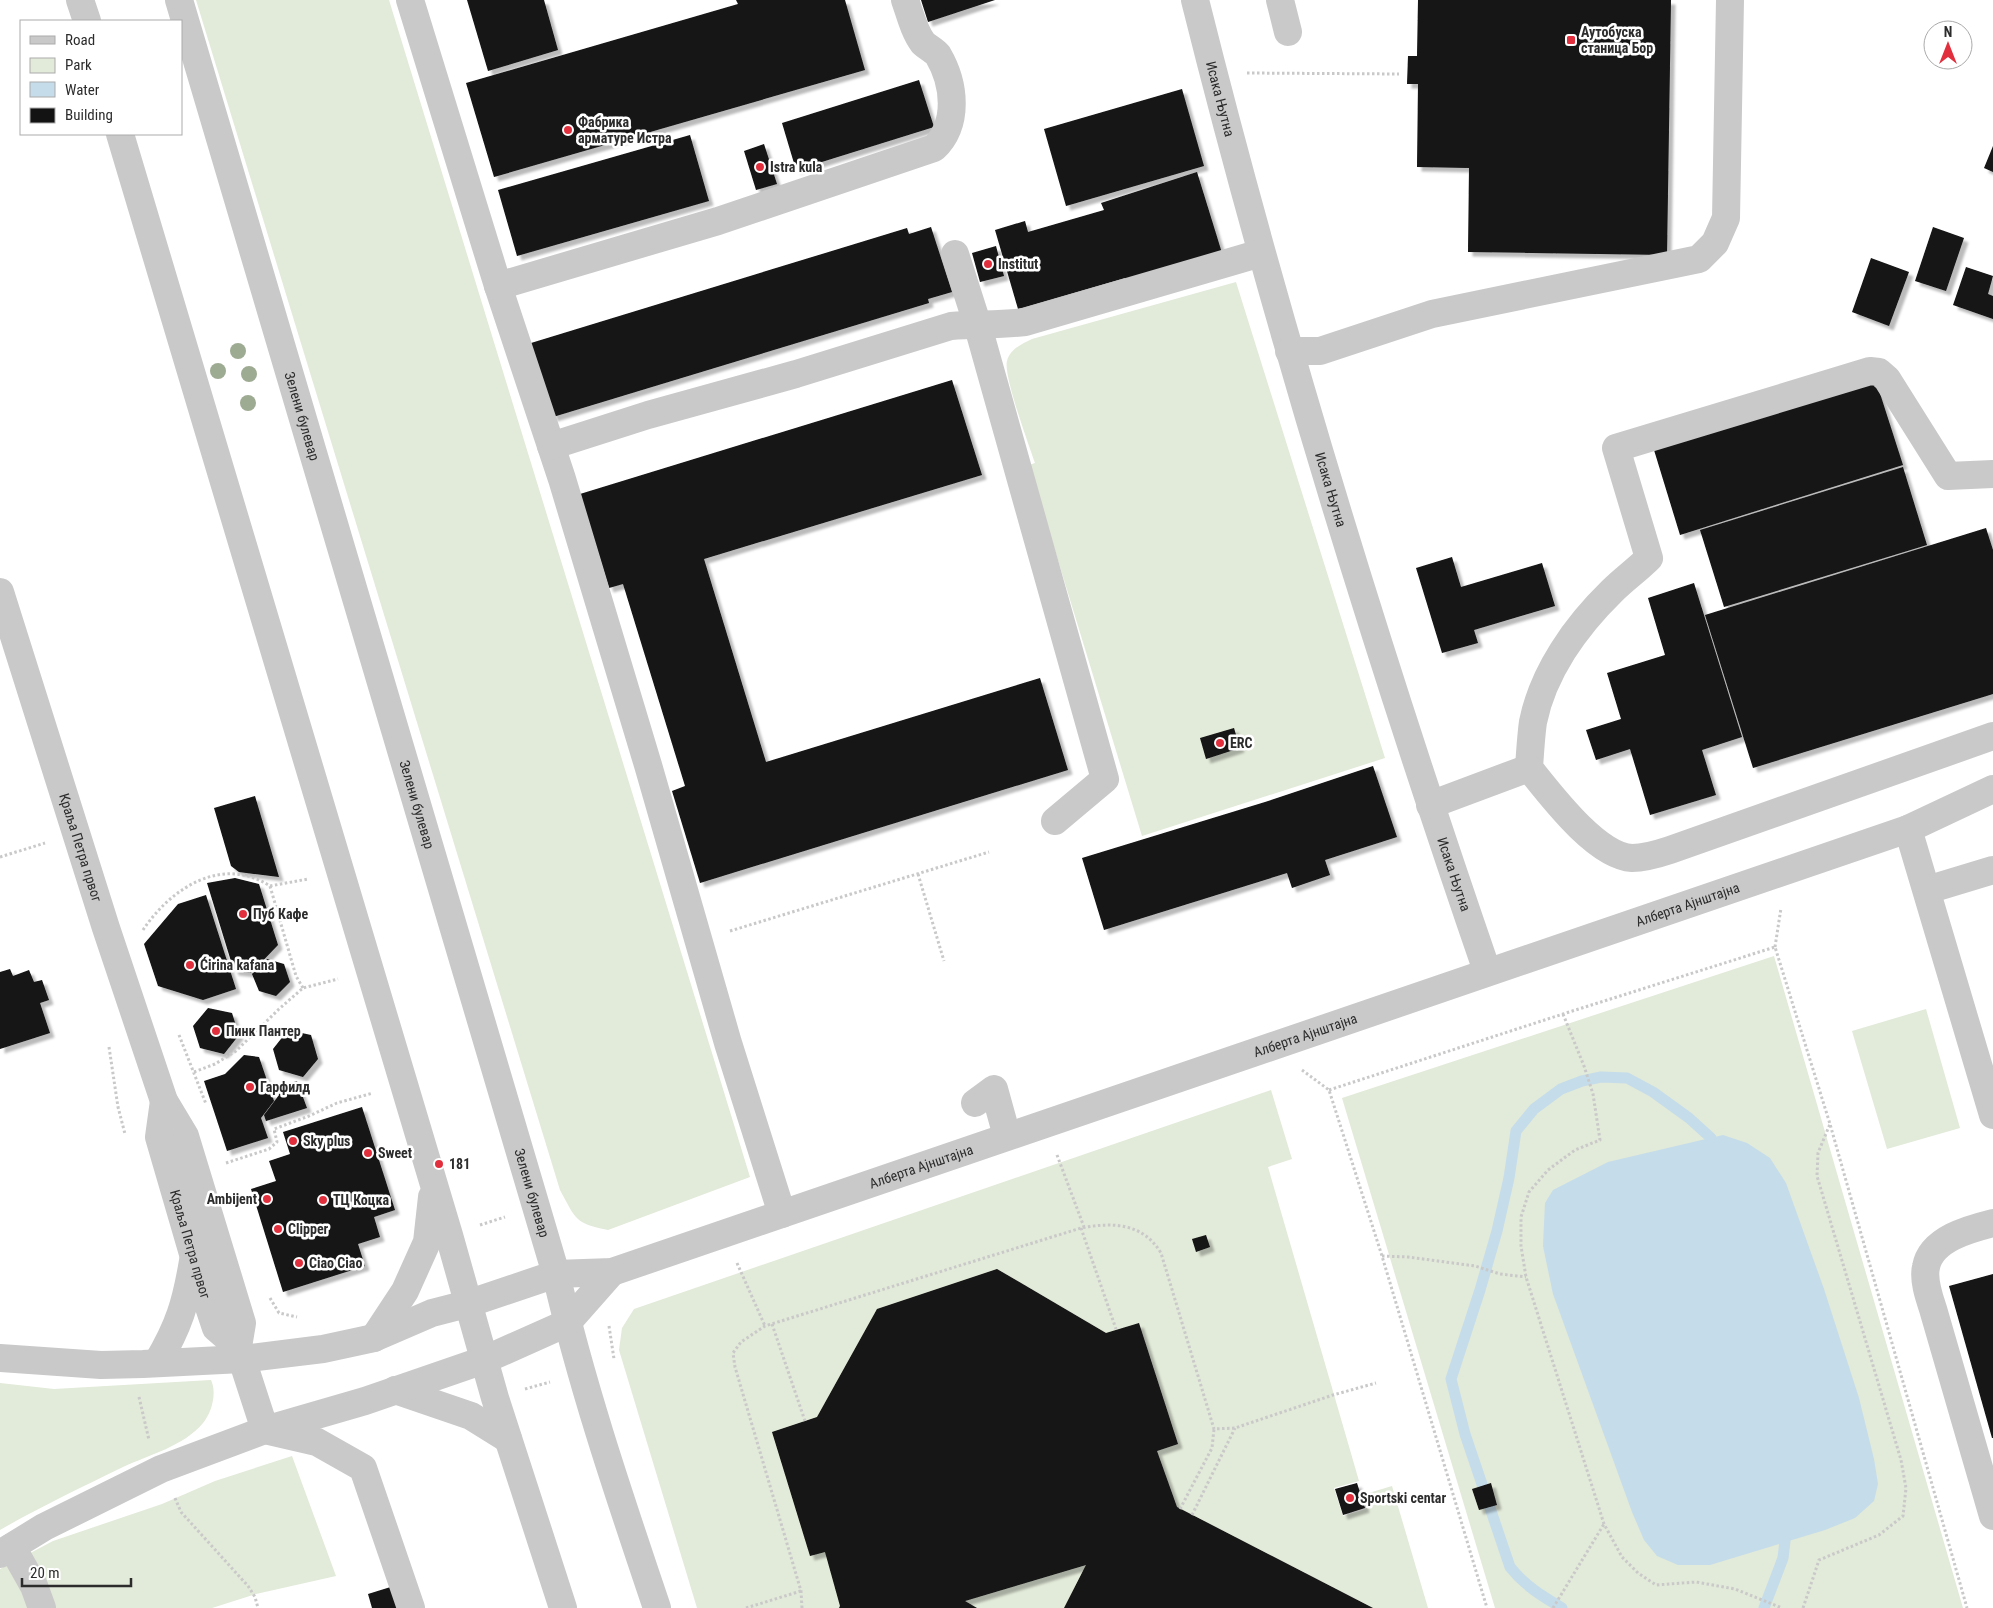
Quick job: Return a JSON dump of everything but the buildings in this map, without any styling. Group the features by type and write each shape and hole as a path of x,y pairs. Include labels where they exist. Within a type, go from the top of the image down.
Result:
{"street":[{"path":"80,0 87,20"},
{"name":"Зелени булевар","path":"179,0 556,1274 567,1322 607,1456 657,1608"},
{"path":"410,0 498,286 551,446 648,765 728,1043 782,1214"},
{"path":"498,286 718,221 934,148 943,139 950,125 952,105 949,84 937,54 923,42 913,25 905,0"},
{"name":"Исака Њутна","path":"1195,0 1261,253 1289,351 1399,712 1487,971"},
{"path":"1280,0 1288,32"},
{"path":"1289,351 1320,351 1432,314 1699,259 1715,243 1726,218 1730,0"},
{"path":"120,135 434,1185 467,1304 508,1439 563,1608"},
{"path":"551,446 648,415 796,374 951,326 1001,325 1025,322 1261,253"},
{"path":"956,254 1105,779 1055,821"},
{"path":"1993,474 1948,476 1887,379 1880,372 1870,371 1616,448 1649,558 1636,572 1622,581 1586,617 1551,672 1533,721 1529,768 1556,802 1598,843 1613,852 1632,858 1670,850 1993,736"},
{"name":"Краља Петра првог","path":"0,592 106,928 164,1101 185,1136 234,1292 242,1322 240,1353 265,1430"},
{"path":"1430,804 1529,768"},
{"name":"Алберта Ајнштајна","path":"612,1272 1487,971 1908,829 1993,789"},
{"path":"1908,829 1993,1115"},
{"path":"1927,890 1993,870"},
{"path":"975,1103 994,1089 1007,1136"},
{"name":"Краља Петра првог","path":"164,1101 159,1137 216,1328 240,1353"},
{"path":"374,1338 405,1291 427,1242 434,1185"},
{"path":"1993,1223 1965,1231 1936,1246 1926,1267 1928,1291 1993,1516"},
{"path":"157,1363 181,1315 187,1296 194,1255"},
{"path":"0,1358 101,1365 157,1363 240,1353 323,1348 374,1338 432,1314 556,1274 612,1272"},
{"path":"42,1608 34,1586 6,1550 44,1527 161,1469 265,1430 365,1401 484,1360 567,1322 612,1272"},
{"path":"395,1390 471,1416 508,1439"},
{"path":"265,1430 317,1442 363,1468 411,1608"}],"path":[{"path":"1214,73 1399,74"},
{"path":"0,857 54,840"},
{"path":"698,940 989,852"},
{"path":"141,935 143,929 174,895 191,882 214,875 238,874 258,878 270,886 296,976 303,988"},
{"path":"918,874 944,961"},
{"path":"270,886 312,879"},
{"path":"1487,1608 1382,1256 1328,1090 1775,947 1830,1124 1967,1608"},
{"path":"194,1072 215,1064 236,1051 303,988 343,977"},
{"path":"1563,1014 1593,1094 1600,1140 1575,1150 1548,1170 1529,1192 1521,1217 1521,1246 1526,1277 1604,1524 1622,1557 1638,1573 1656,1585 1696,1582 1735,1589 1782,1608"},
{"path":"178,1033 208,1107"},
{"path":"226,1164 269,1149 277,1142 274,1128 309,1116 337,1103 376,1092"},
{"path":"1803,1608 1819,1560 1879,1535 1891,1526 1902,1516 1906,1488 1901,1460 1817,1176 1818,1153 1830,1124"},
{"path":"1056,1153 1083,1227 1116,1329"},
{"path":"223,1154 228,1171"},
{"path":"802,1608 801,1591 735,1367 733,1353 741,1342 766,1326 1083,1227 1103,1225 1131,1228 1143,1233 1154,1242 1161,1253 1214,1430 1212,1448 1180,1509"},
{"path":"1382,1256 1408,1257 1474,1266 1500,1274 1526,1277"},
{"path":"750,1290 766,1326"},
{"path":"772,1324 805,1421"},
{"path":"1214,1430 1235,1428 1333,1395 1376,1383"},
{"path":"1192,1515 1235,1428"},
{"path":"181,1512 248,1586 255,1597 258,1608"},
{"path":"1553,1608 1604,1524"},
{"path":"746,1608 760,1606 801,1591"}],"green space":[{"path":"196,0 389,0 750,1177 608,1230 588,1225 577,1218 569,1208 560,1190"},
{"path":"1236,282 1385,758 1142,836 1029,465 1035,463 1013,395 1007,361 1014,350 1032,339"},
{"path":"1774,956 1963,1608 1495,1608 1342,1098"},
{"path":"1926,1009 1960,1128 1887,1149 1852,1031"},
{"path":"1271,1090 1292,1159 1268,1167 1359,1481 1334,1488 1343,1516 1366,1509 1362,1495 1392,1486 1428,1608 697,1608 619,1350 622,1328 634,1309"},
{"path":"211,1380 214,1391 209,1413 203,1423 186,1438 30,1513 0,1530 0,1383 54,1389"},
{"path":"292,1456 336,1576 256,1594 212,1608 0,1608 0,1569 53,1541 162,1504 215,1481"}],"water":[{"path":"1723,1135 1747,1143 1770,1158 1786,1183 1824,1289 1859,1398 1878,1484 1874,1501 1855,1518 1825,1530 1710,1565 1678,1565 1657,1556 1644,1540 1632,1512 1553,1294 1543,1246 1545,1203 1553,1190 1608,1162"}],"waterway":[{"path":"1562,1608 1528,1585 1510,1567 1465,1434 1451,1379 1497,1231 1509,1178 1516,1131 1534,1109 1561,1089 1582,1081 1601,1077 1627,1078 1653,1092 1689,1118 1711,1138"},
{"path":"1764,1608 1783,1558 1785,1541"}],"place":[{"name":"Аутобуска станица Бор","path":"1571,40"},
{"name":"Фабрика арматуре Истра","path":"568,130"},
{"name":"Istra kula","path":"760,167"},
{"name":"Institut","path":"988,264"},
{"name":"ERC","path":"1220,743"},
{"name":"Пуб Кафе","path":"243,914"},
{"name":"Ćirina kafana","path":"190,965"},
{"name":"Пинк Пантер","path":"216,1031"},
{"name":"Гарфилд","path":"250,1087"},
{"name":"Sky plus","path":"293,1141"},
{"name":"Sweet","path":"368,1153"},
{"name":"181","path":"439,1164"},
{"name":"Ambijent","path":"267,1199"},
{"name":"ТЦ Коцка","path":"323,1200"},
{"name":"Clipper","path":"278,1229"},
{"name":"Ciao Ciao","path":"299,1263"},
{"name":"Sportski centar","path":"1350,1498"}]}
